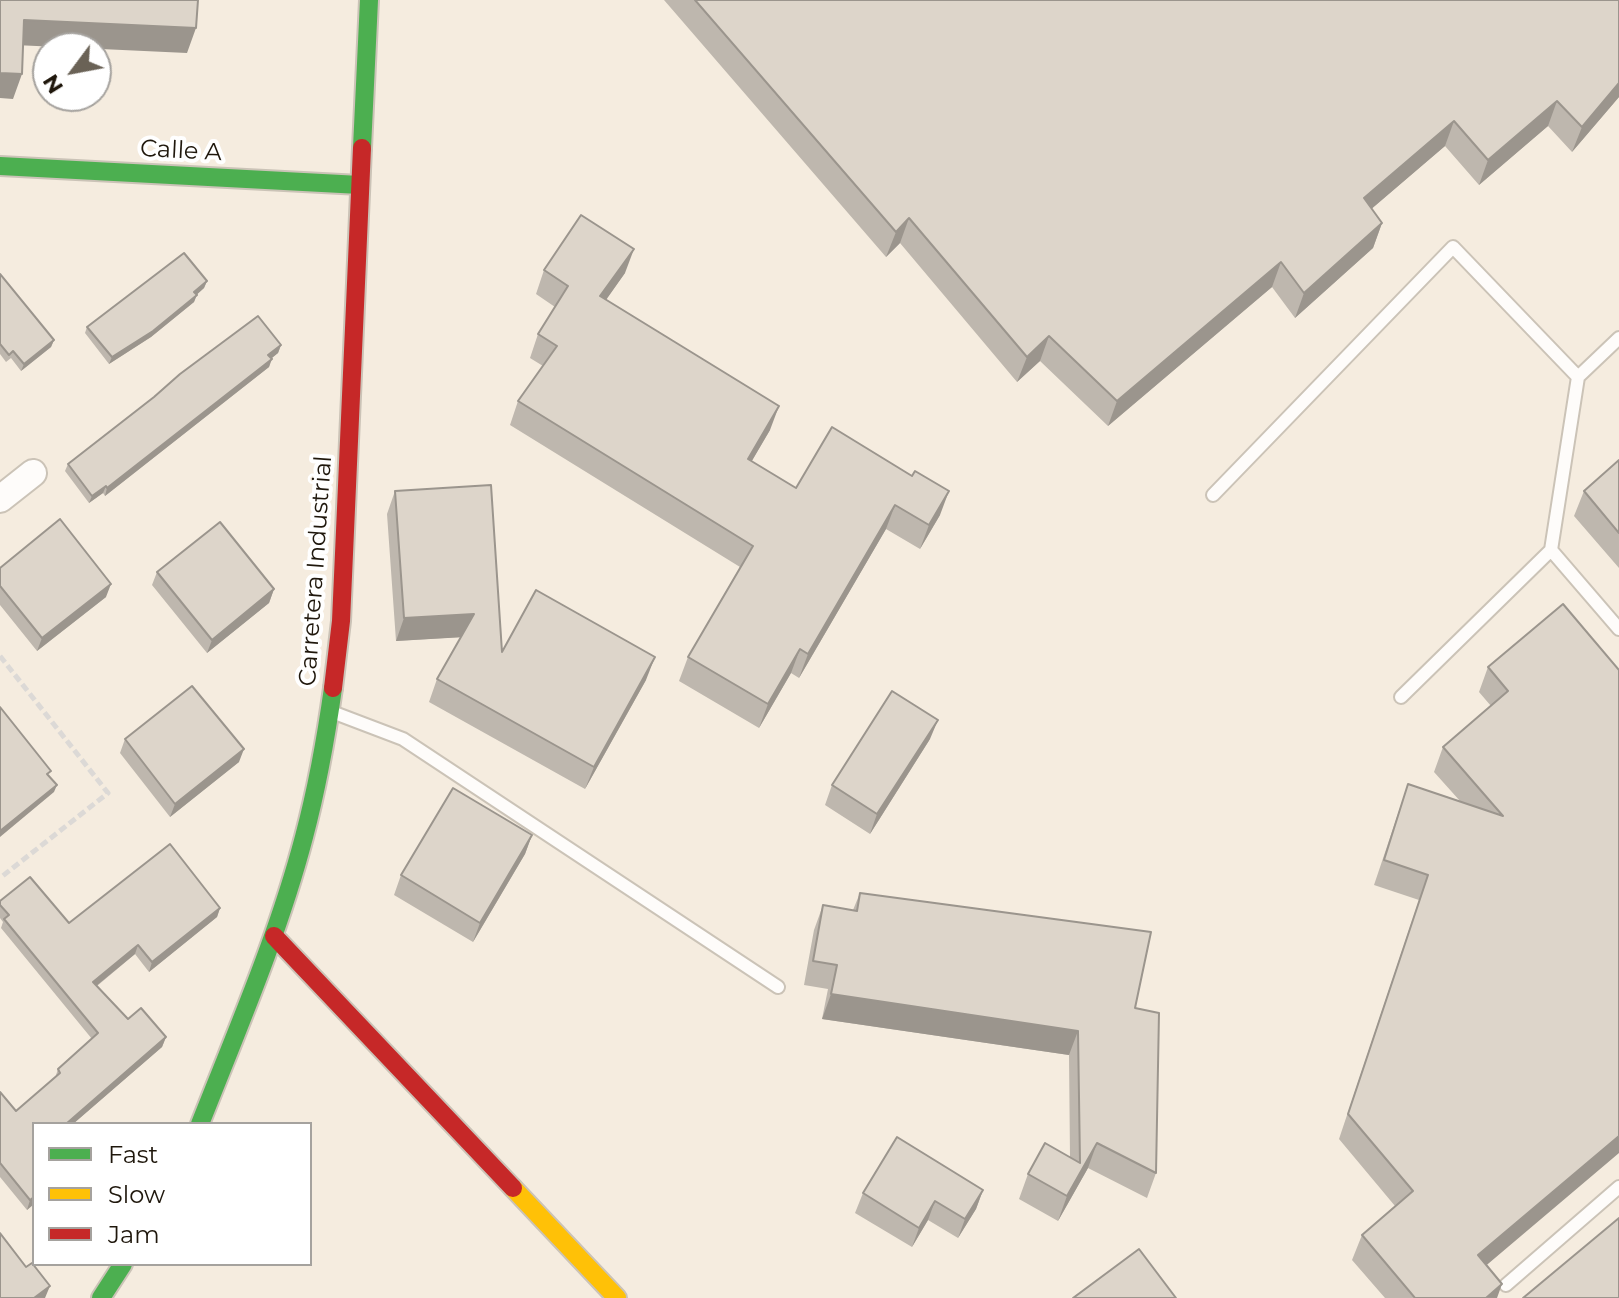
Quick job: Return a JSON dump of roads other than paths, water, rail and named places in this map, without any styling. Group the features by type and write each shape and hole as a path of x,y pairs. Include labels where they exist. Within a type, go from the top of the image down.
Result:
{"street":[{"name":"Carretera Industrial","path":"201,1122 274,936 314,797 329,711 341,621 369,0"},
{"name":"Calle A","path":"0,166 360,185"},
{"path":"0,499 33,473"},
{"path":"274,936 617,1298"},
{"path":"101,1298 122,1266"}],"lane":[{"path":"1213,495 1453,247 1578,377"},
{"path":"1401,697 1551,550 1578,377 1619,338"},
{"path":"1551,550 1619,629"},
{"path":"329,711 403,739 778,987"},
{"path":"1506,1285 1619,1187"}]}
